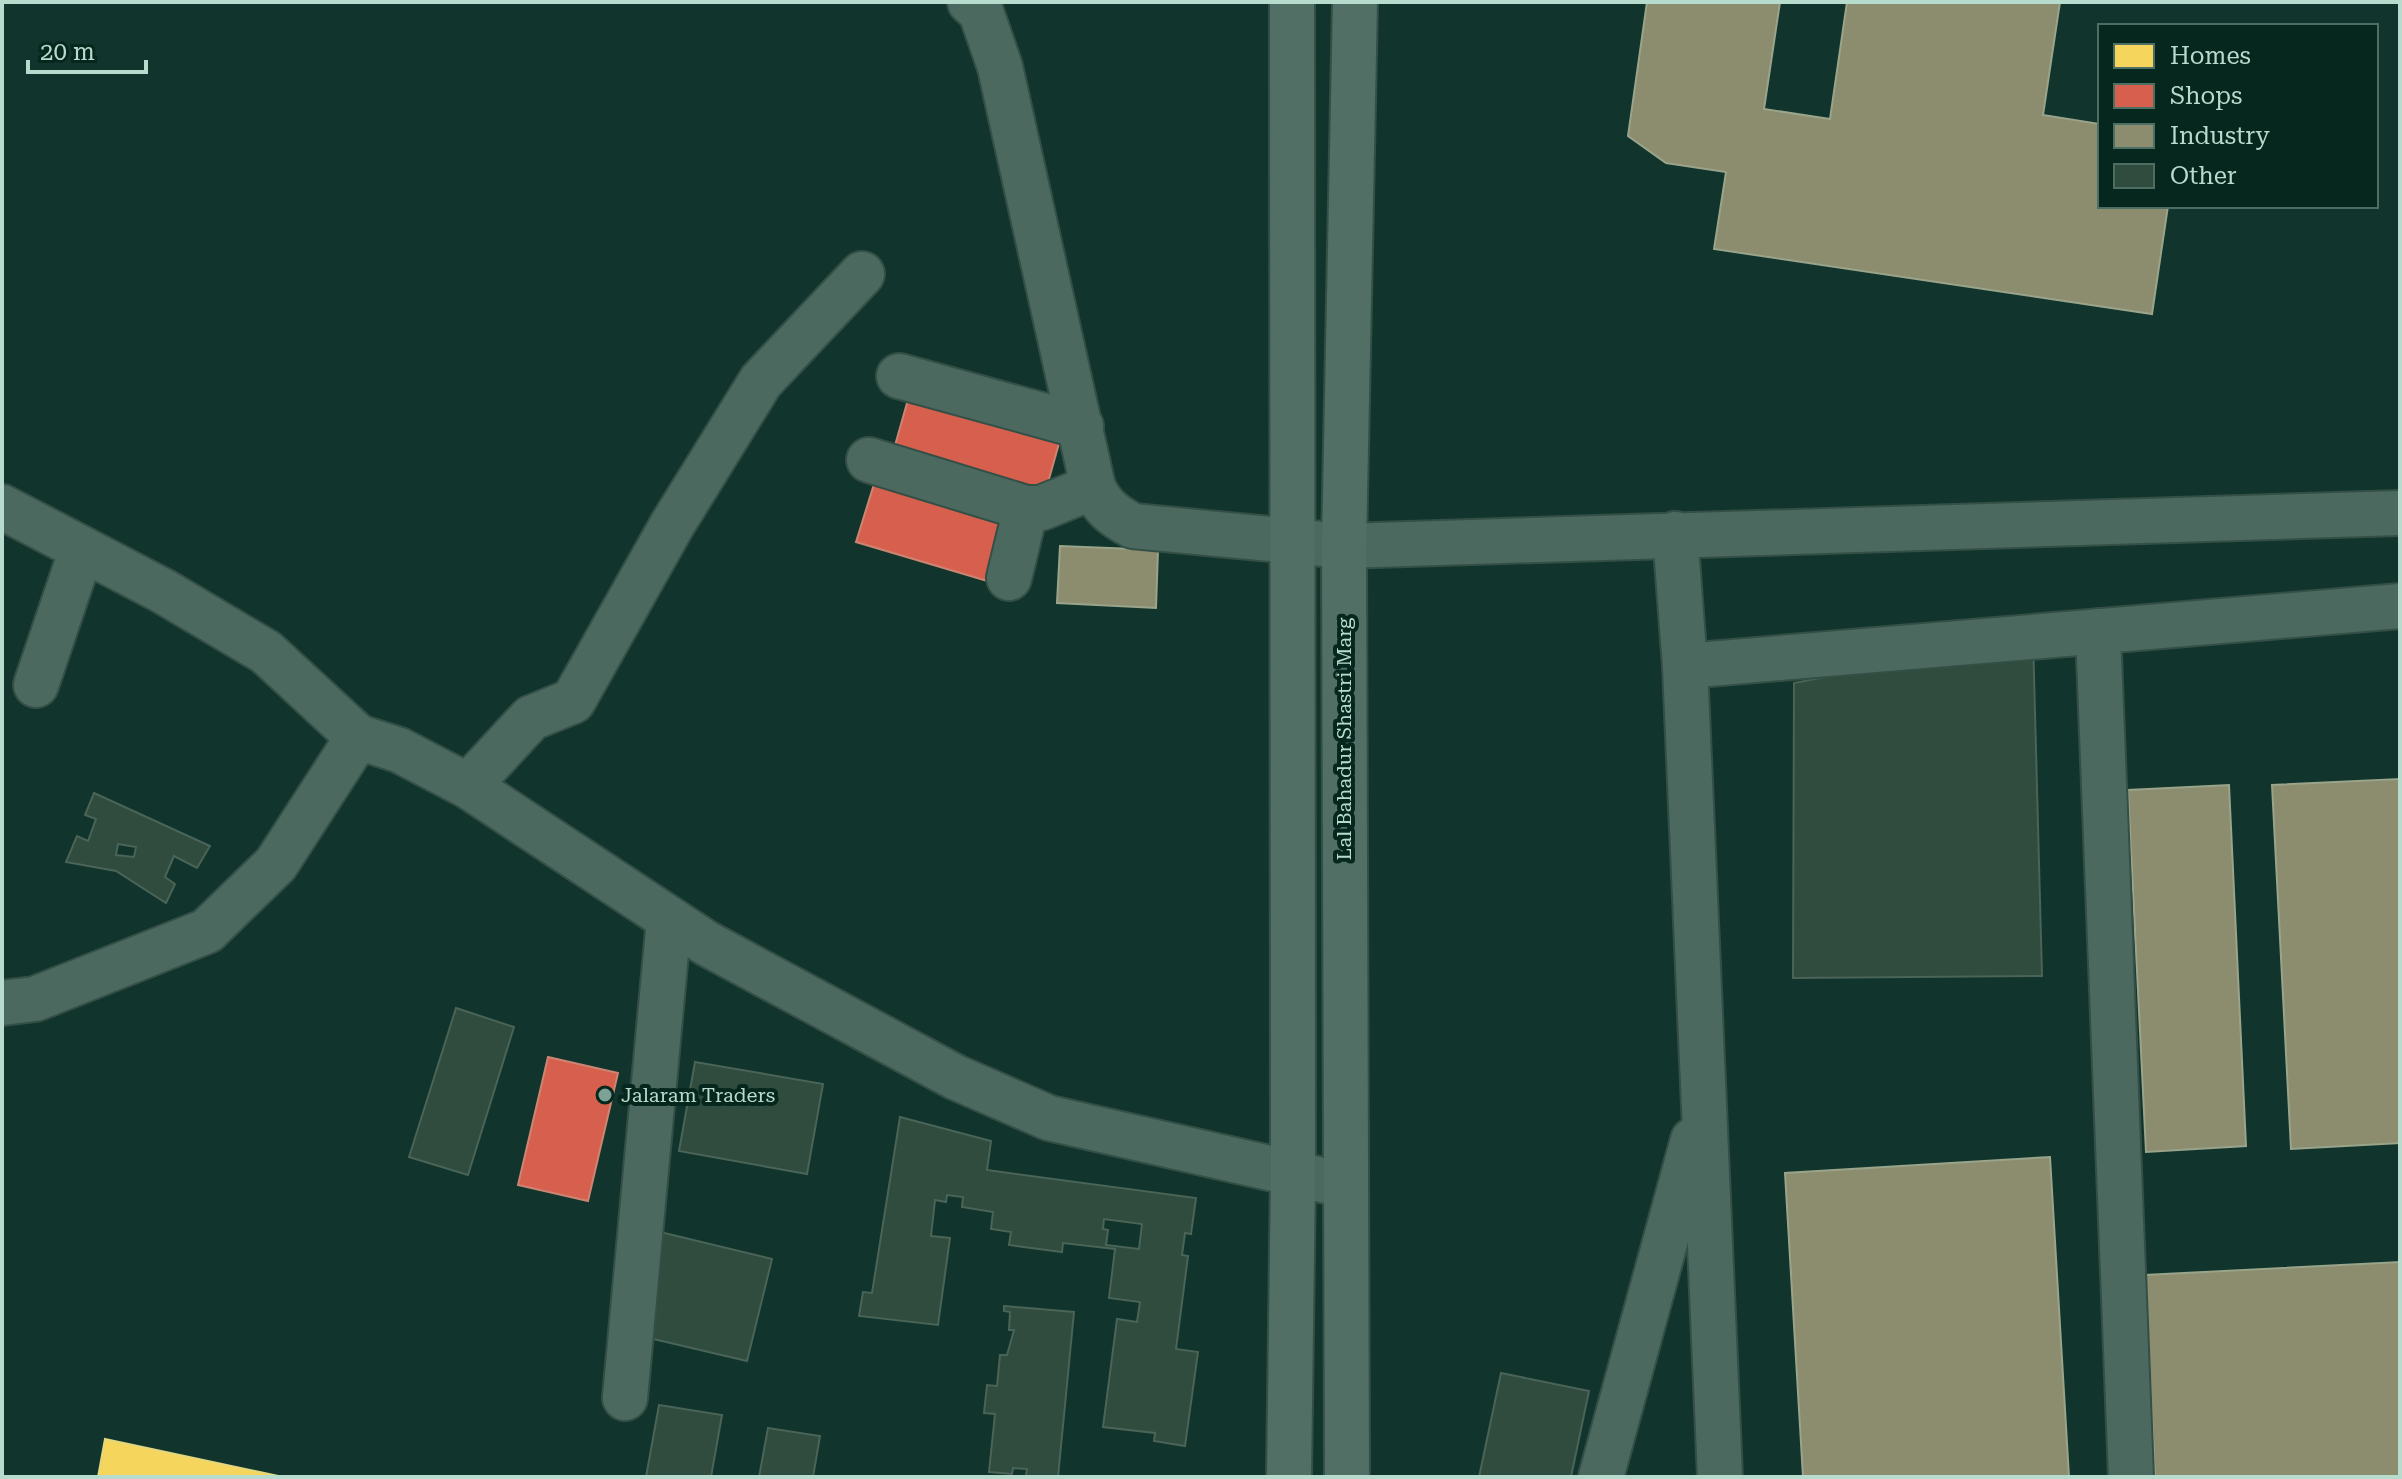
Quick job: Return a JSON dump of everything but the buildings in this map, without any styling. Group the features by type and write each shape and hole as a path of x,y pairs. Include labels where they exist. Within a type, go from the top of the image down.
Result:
{"main road":[{"path":"1289,1477 1293,1175 1292,2"},
{"name":"Lal Bahadur Shastri Marg","path":"1347,1477 1344,546 1355,2"},
{"path":"1293,211 1351,209"}],"street":[{"path":"970,2 981,12 1000,67 1093,487 1100,503 1113,515 1133,526 1344,546 2400,513"},
{"path":"468,786 531,718 573,701 672,525 761,381 862,274"},
{"path":"899,376 1081,426"},
{"path":"869,460 1026,508 1041,508 1093,487"},
{"path":"2,507 163,591 266,652 358,737 399,750 468,786 669,920 733,958 955,1077 1049,1118 1344,1185"},
{"path":"1009,578 1026,508"},
{"path":"1675,534 1685,666 1720,1477"},
{"path":"36,685 82,549"},
{"path":"1685,666 2400,606"},
{"path":"2098,631 2131,1477"},
{"path":"2,1003 35,999 207,931 276,864 358,737"},
{"path":"625,1398 669,920"},
{"path":"1601,1477 1704,1101"}],"place":[{"name":"Jalaram Traders","path":"605,1095"}]}
